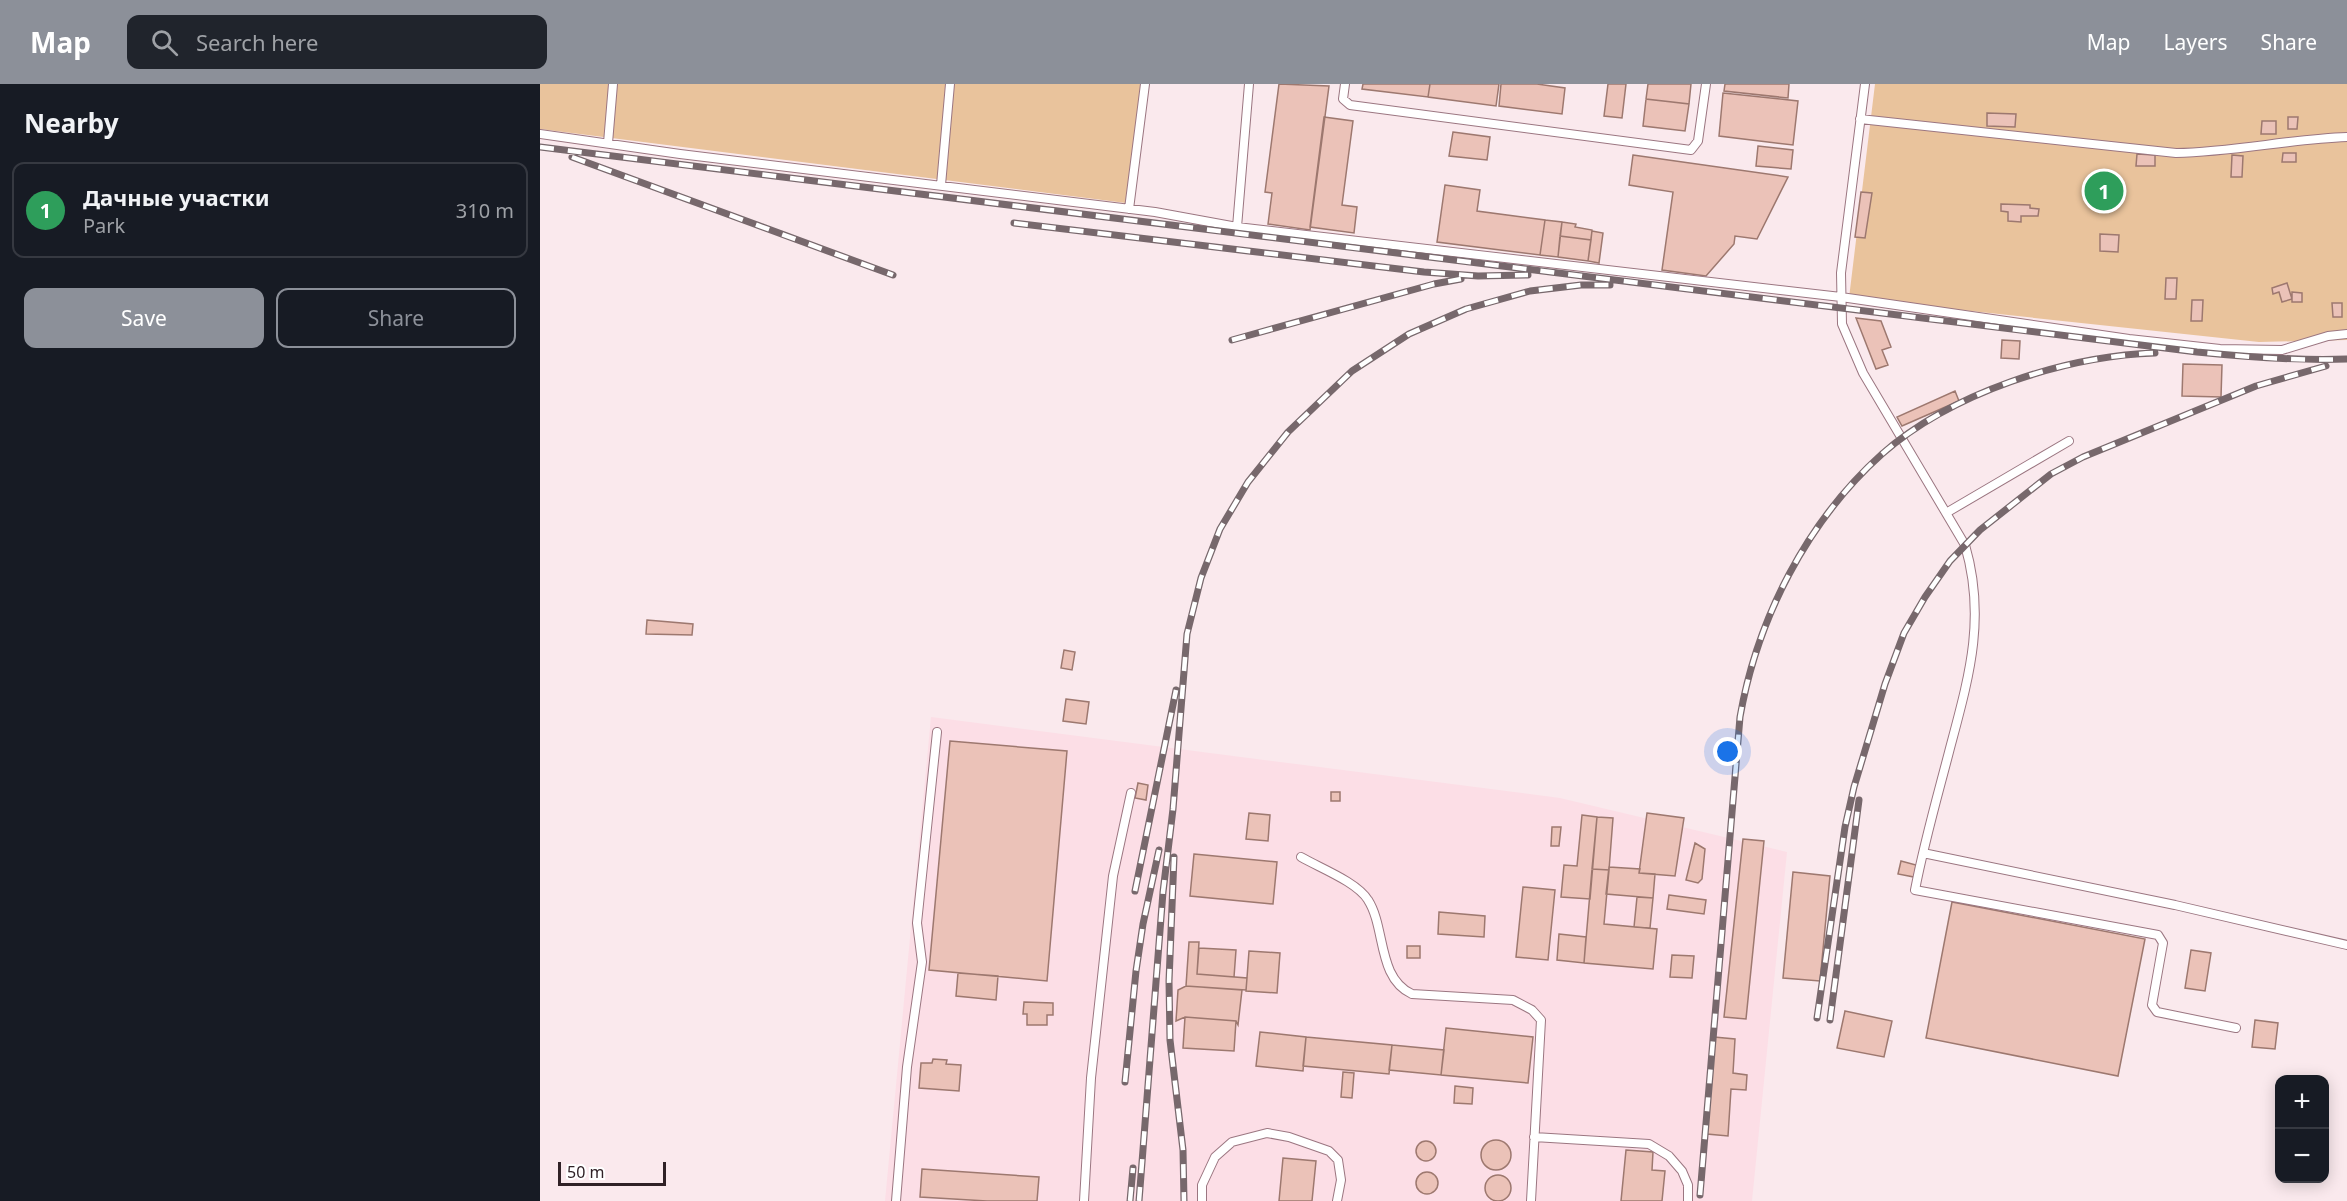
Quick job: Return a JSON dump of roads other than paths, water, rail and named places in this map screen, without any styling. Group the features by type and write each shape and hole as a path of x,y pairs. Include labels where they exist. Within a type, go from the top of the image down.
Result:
{"lane":[{"path":"608,143 613,84"},
{"path":"941,185 950,84"},
{"path":"1129,209 1144,84"},
{"path":"1238,227 1249,84"},
{"path":"1345,84 1343,99 1350,105 1691,150 1698,141 1706,84"},
{"path":"1865,84 1841,273 1842,324 1863,374 1965,545 1973,572 1976,626 1970,672 1915,890 2158,935 2163,943 2152,1005 2157,1012 2236,1028"},
{"path":"1860,119 2176,153 2210,152 2280,141 2347,136"},
{"path":"540,134 1129,209 1238,227 1841,297 2129,339 2220,349 2282,350 2328,336 2347,334"},
{"path":"1946,513 2069,441"},
{"path":"896,1201 907,1067 922,962 917,923 937,732"},
{"path":"1084,1201 1091,1078 1113,876 1131,793"},
{"path":"1923,853 2175,905 2347,945"},
{"path":"1302,857 1361,891 1370,902 1393,978 1403,990 1412,994 1513,1000 1532,1010 1541,1020 1531,1201"},
{"path":"1202,1201 1202,1185 1215,1156 1232,1142 1268,1133 1289,1137 1329,1151 1338,1160 1341,1180 1338,1201"},
{"path":"1534,1137 1649,1144 1669,1156 1682,1172 1688,1185 1688,1201"}],"railway":[{"path":"540,147 2197,352 2272,358 2347,359"},
{"path":"572,157 893,275"},
{"path":"1014,223 1424,272 1478,276 1528,275"},
{"path":"1232,340 1434,284 1461,279"},
{"path":"1139,1201 1163,892 1173,809 1187,634 1201,578 1220,529 1248,482 1288,432 1352,371 1409,334 1466,309 1530,291 1581,285 1610,285"},
{"path":"1700,1195 1740,717 1759,644 1789,574 1809,541 1855,481 1882,454 1910,432 1941,413 1975,396 2047,370 2084,361 2155,353"},
{"path":"1817,1018 1845,827 1854,787 1885,684 1904,633 1950,561 1980,530 2051,474 2083,457 2256,386 2326,366"},
{"path":"1135,891 1176,690"},
{"path":"1830,1020 1859,800"},
{"path":"1125,1082 1136,971 1143,924 1159,850"},
{"path":"1174,857 1169,981 1170,1040 1183,1150 1184,1201"},
{"path":"1130,1201 1133,1168"}],"place":[{"name":"Дачные участки","path":"2104,191"}]}
